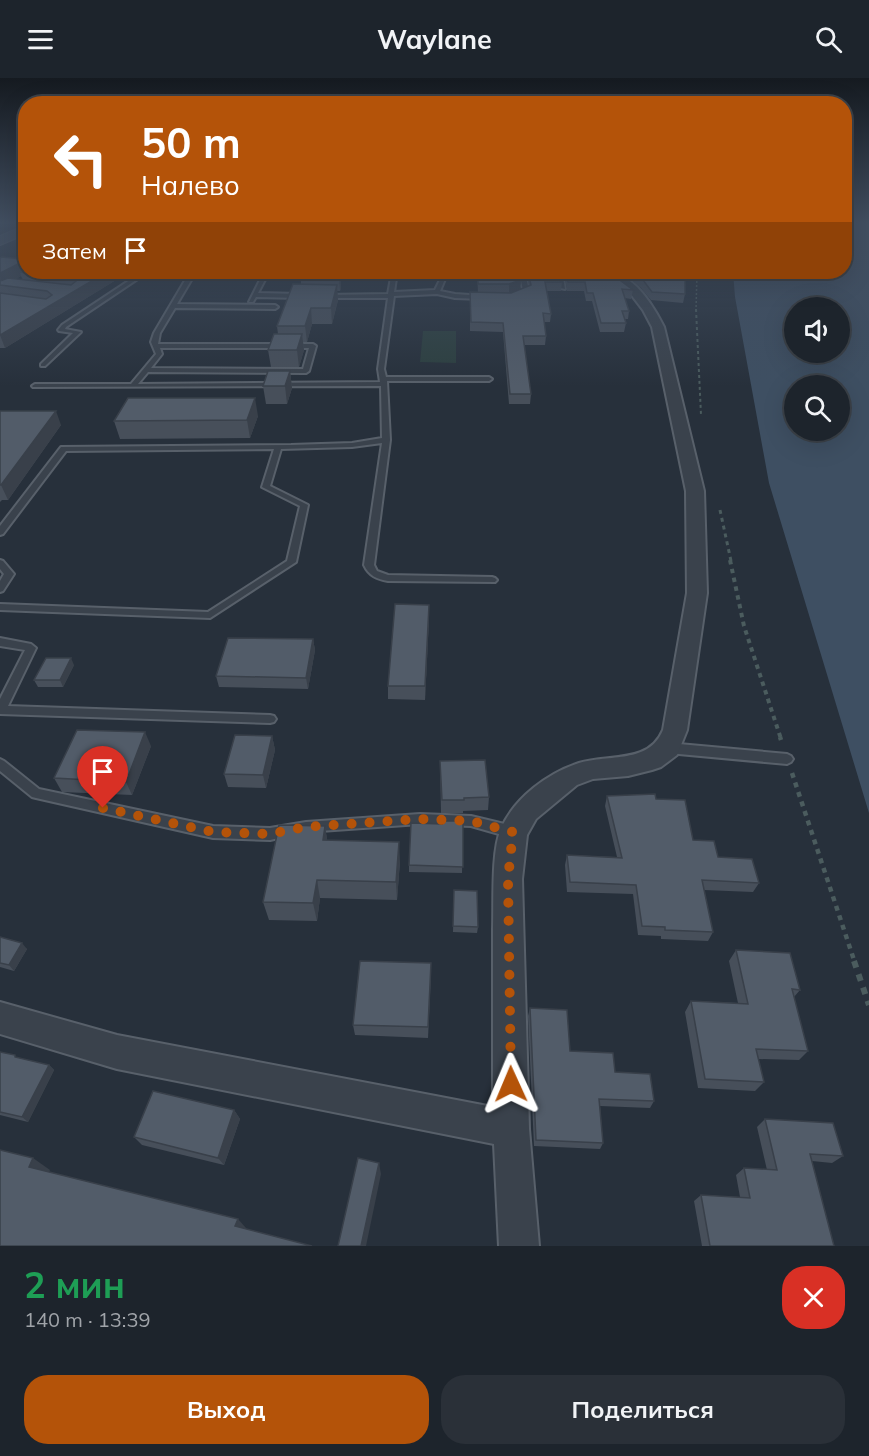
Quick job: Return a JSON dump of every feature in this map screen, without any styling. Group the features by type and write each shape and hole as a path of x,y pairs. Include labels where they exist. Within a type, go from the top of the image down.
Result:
{"street":[{"path":"519,1246 511,1129 508,879 513,832 527,811 568,777 593,769 652,760 668,748 675,730 698,593 695,491 658,327 649,309 634,291 618,279"},
{"path":"0,1018 117,1052 511,1129"}],"lane":[{"path":"43,365 78,332 61,330 64,326 134,279"},
{"path":"133,386 159,354 155,345 157,333 188,279"},
{"path":"248,307 262,279"},
{"path":"393,279 381,369 384,382 386,440 369,565 371,571 378,576 388,578 492,580"},
{"path":"437,292 443,279"},
{"path":"510,297 526,291 523,279"},
{"path":"560,279 562,288"},
{"path":"322,296 437,292 455,296 488,297"},
{"path":"254,295 311,296"},
{"path":"172,306 275,307"},
{"path":"147,370 306,372 312,346 155,345"},
{"path":"35,386 489,380"},
{"path":"0,532 64,449 278,448 352,445 386,440"},
{"path":"0,607 210,615 291,562 304,505 266,487 278,448"},
{"path":"0,563 9,574 0,589"},
{"path":"0,642 31,648 0,710 270,719"},
{"path":"668,748 787,759"},
{"path":"0,764 36,794 213,832 270,834 306,827 420,819 471,821 513,832"}],"path":[{"path":"697,279 696,336 702,420"},
{"path":"719,509 744,626 869,1005"}],"shaded area":[{"path":"423,331 456,331 456,363 420,362"}],"water":[{"path":"869,278 869,813 769,483 734,279"}],"building":[{"path":"8,278 71,285 76,281 75,279 95,279 0,335 0,293 46,299 52,295 47,291 0,285 0,281"},
{"path":"478,279 521,280 509,284 478,284"},
{"path":"530,279 559,279 562,282 545,282 551,314 543,313 546,336 523,336 531,394 510,394 503,323 471,322 470,292 511,293 531,285"},
{"path":"567,279 618,279 633,290 622,289 629,311 622,311 626,323 601,323 593,293 587,293 585,282 568,282"},
{"path":"685,279 685,294 652,292 643,280"},
{"path":"293,284 337,285 331,308 311,308 305,326 277,326"},
{"path":"274,334 302,334 297,350 268,350"},
{"path":"268,371 290,371 285,386 263,386"},
{"path":"128,398 255,398 247,420 114,421"},
{"path":"0,411 56,411 1,485 0,485"},
{"path":"395,604 429,605 425,686 388,686"},
{"path":"228,638 313,639 306,678 216,676"},
{"path":"46,658 71,658 60,680 34,680"},
{"path":"77,730 145,732 126,782 54,778"},
{"path":"235,735 272,736 263,775 224,774"},
{"path":"485,760 489,797 442,800 440,761"},
{"path":"655,794 656,799 685,800 693,840 714,841 718,857 752,859 759,883 702,880 713,932 665,930 665,927 642,926 636,885 570,882 567,855 622,858 607,796"},
{"path":"442,821 463,821 463,867 409,865 411,823 442,824"},
{"path":"279,825 325,826 323,840 399,842 396,882 317,880 313,903 263,902"},
{"path":"454,890 477,891 478,927 453,926"},
{"path":"0,937 22,943 9,965 0,963"},
{"path":"736,950 790,953 800,990 792,989 808,1051 756,1049 764,1082 705,1079 691,1001 748,1004"},
{"path":"360,961 431,963 428,1027 353,1025"},
{"path":"530,1008 567,1010 570,1051 613,1053 615,1072 650,1074 654,1101 599,1099 603,1143 536,1140"},
{"path":"0,1052 49,1065 22,1117 0,1112"},
{"path":"153,1091 234,1110 218,1158 134,1137"},
{"path":"765,1119 833,1123 843,1156 810,1154 834,1246 710,1246 701,1195 750,1198 744,1168 777,1170"},
{"path":"0,1150 33,1158 29,1167 238,1219 235,1226 312,1246 0,1246"},
{"path":"358,1158 379,1163 361,1246 338,1246"}],"route":[{"path":"103,808 213,832 270,834 306,827 365,821 420,819 471,821 513,832 508,879 511,1084"}]}
